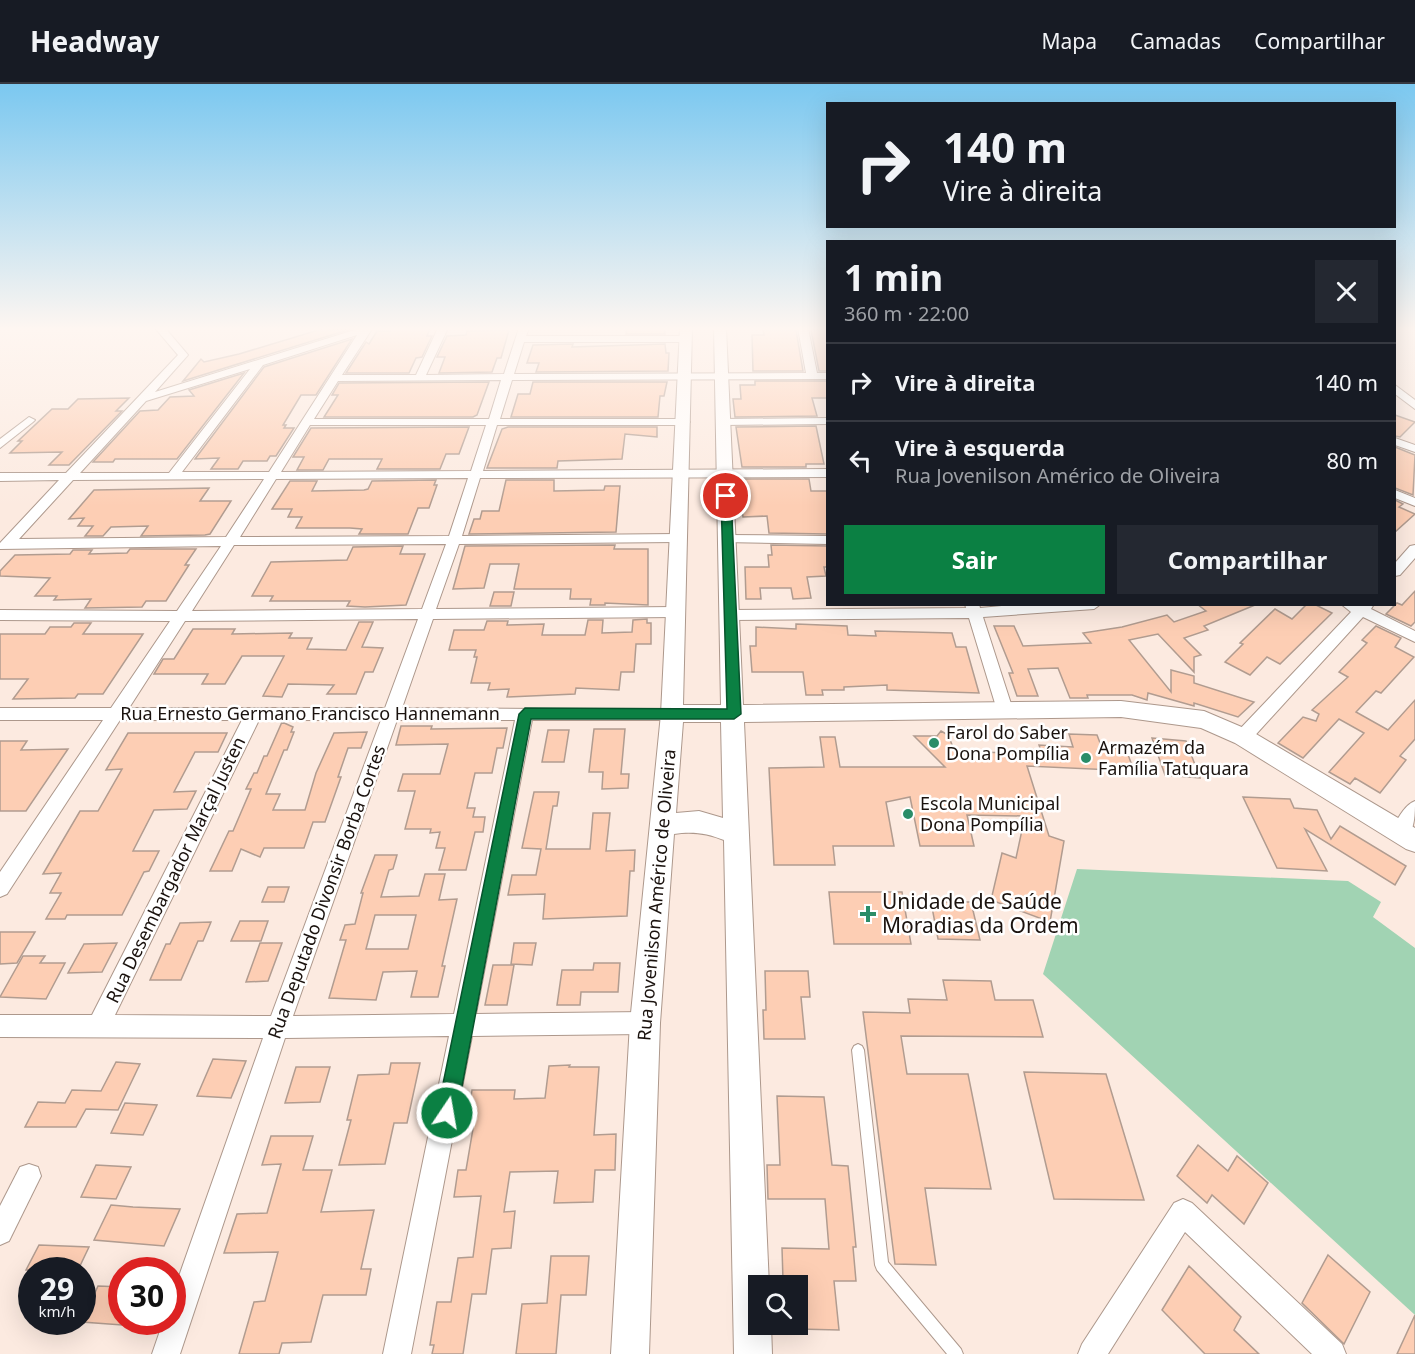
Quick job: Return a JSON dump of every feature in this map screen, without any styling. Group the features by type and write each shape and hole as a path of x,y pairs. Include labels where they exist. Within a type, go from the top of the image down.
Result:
{"main road":[{"name":"Rua Jovenilson Américo de Oliveira","path":"630,1354 645,1023 672,714 684,387"},
{"path":"722,387 753,1354"},
{"name":"Rua Ernesto Germano Francisco Hannemann","path":"672,714 1121,709 1204,720 1243,737 1408,837"},
{"path":"662,827 693,820 710,823 735,833"}],"street":[{"path":"4,547 152,387"},
{"path":"141,399 179,387"},
{"path":"173,476 241,387"},
{"path":"0,888 232,539 327,387"},
{"name":"Rua Deputado Divonsir Borba Cortes","path":"166,1354 278,1027 454,540 503,387"},
{"path":"1396,387 1415,393"},
{"path":"1396,388 1415,406"},
{"path":"0,446 29,420"},
{"path":"723,422 826,421"},
{"path":"305,422 684,422"},
{"path":"1396,441 1415,449"},
{"path":"0,477 826,473"},
{"path":"1396,494 1415,502"},
{"path":"4,547 232,539 678,538"},
{"path":"728,539 826,540"},
{"path":"1396,571 1415,549"},
{"path":"730,615 1046,606"},
{"path":"1243,737 1359,607 1415,637"},
{"path":"973,609 1005,710"},
{"path":"0,615 675,612"},
{"name":"Rua Ernesto Germano Francisco Hannemann","path":"0,714 672,714"},
{"name":"Rua Desembargador Marçal Justen","path":"98,1027 254,714"},
{"path":"398,1354 525,714"},
{"path":"1408,837 1415,810"},
{"path":"0,1026 278,1027 645,1023"},
{"path":"0,1232 29,1176"},
{"path":"1092,1354 1183,1212 1332,1354"}],"lane":[{"path":"858,1050 882,1264 956,1354"}],"green space":[{"path":"1077,869 1348,881 1381,902 1373,917 1415,948 1415,1315 1043,974"}],"building":[{"path":"198,387 233,387 177,459 115,459 113,462 93,462 140,411 158,410 170,397 194,396 189,390"},
{"path":"249,387 321,387 316,395 301,395 283,425 286,425 284,428 294,428 276,456 270,456 267,461 243,461 238,469 211,469 219,458 195,459"},
{"path":"337,387 487,387 477,415 473,417 324,417 338,395 332,395"},
{"path":"532,387 666,387 664,396 660,396 658,417 511,417 518,394 530,394"},
{"path":"740,387 826,387 826,398 812,398 817,416 735,417 733,399 741,399"},
{"path":"129,398 116,411 122,411 69,465 49,465 62,452 10,453 22,441 18,441 52,409 68,409 78,399"},
{"path":"1396,415 1415,422 1400,437 1396,436"},
{"path":"816,426 824,464 806,464 806,467 742,467 736,427"},
{"path":"469,427 459,454 446,454 440,469 377,469 382,459 329,459 323,470 297,470 304,457 293,457 311,428"},
{"path":"508,427 657,427 657,437 625,434 622,459 558,461 557,468 487,468 502,429"},
{"path":"1396,447 1415,455 1413,495 1396,488"},
{"path":"744,479 809,479 811,491 826,491 826,534 769,533 767,516 743,517 739,486 744,486"},
{"path":"436,480 434,485 437,485 429,508 418,508 408,534 359,534 362,529 350,528 296,528 302,517 288,517 292,509 272,509 290,481 317,481 312,491 364,490 368,489 372,481"},
{"path":"506,480 554,480 554,491 604,490 605,486 620,486 616,532 469,534 474,519 480,519 482,511 499,511"},
{"path":"209,488 200,501 231,501 210,534 141,536 148,526 111,527 103,536 85,536 93,526 78,526 84,518 69,519 94,490"},
{"path":"1396,500 1403,504 1399,507 1415,514 1396,531"},
{"path":"615,545 614,549 648,549 648,605 605,603 605,605 590,605 591,599 570,599 571,589 514,589 519,564 490,564 484,588 453,589 465,546"},
{"path":"771,545 826,546 826,567 824,567 826,576 807,577 811,598 793,599 791,588 760,588 761,599 746,599 745,567 769,567 768,555 772,555"},
{"path":"403,546 400,554 425,554 406,605 347,606 350,601 270,601 273,596 252,596 271,562 347,560 353,547"},
{"path":"130,549 196,549 185,565 189,565 166,601 146,601 142,607 85,608 91,599 54,600 57,596 35,596 50,578 0,576 0,571 15,555 70,554 73,550 92,550 89,554 127,553"},
{"path":"1415,591 1415,622 1411,626 1386,614 1397,603 1402,605"},
{"path":"494,592 514,592 511,606 490,606"},
{"path":"1200,606 1253,606 1204,626 1208,630 1184,638 1201,655 1194,657 1194,672 1158,634 1129,640 1171,692 1171,670 1194,676 1194,683 1254,702 1238,717 1194,703 1194,706 1148,693 1147,700 1132,695 1087,695 1088,698 1070,698 1058,668 1028,669 1038,696 1017,696 1009,673 1013,673 994,626 1014,626 1023,646 1091,643 1083,633 1122,627 1167,615 1174,622 1206,611"},
{"path":"1305,606 1318,606 1332,613 1280,664 1267,657 1250,675 1225,662 1243,644 1240,643 1275,609 1292,619"},
{"path":"647,619 647,623 651,623 651,644 636,644 634,672 621,672 619,690 576,688 575,694 507,697 509,689 488,690 490,683 471,683 477,657 474,657 476,650 449,650 454,630 484,630 487,621 508,621 507,625 544,624 542,635 585,635 588,620 603,620 602,633 632,632 633,620"},
{"path":"359,622 373,622 362,647 383,648 373,672 365,672 356,694 327,694 334,685 288,684 282,697 263,696 284,656 242,656 225,684 202,684 208,674 154,674 163,659 174,659 193,629 235,629 232,634 292,633 289,638 312,638 307,649 346,650"},
{"path":"74,623 91,623 83,634 143,634 103,694 78,694 75,698 13,699 28,679 0,679 0,634 45,634 50,627 71,627"},
{"path":"796,624 847,626 848,635 876,636 875,631 952,633 956,647 966,647 979,693 887,690 887,685 844,687 844,690 822,690 823,695 806,695 803,672 752,672 750,646 756,646 756,627 796,629"},
{"path":"1376,626 1401,638 1395,647 1414,657 1381,693 1376,691 1356,712 1388,730 1415,700 1415,739 1400,756 1406,760 1380,793 1355,778 1350,784 1329,772 1364,733 1339,719 1303,758 1278,743 1303,717 1316,721 1319,714 1312,710 1348,677 1339,672 1367,643 1362,640"},
{"path":"282,722 293,727 291,732 294,732 266,794 280,794 273,810 305,810 316,773 334,733 367,732 361,748 348,748 338,777 341,777 325,822 313,822 304,848 264,848 260,857 241,849 232,871 210,871 229,831 233,831 251,789 246,789 254,773 257,773 264,756 267,756"},
{"path":"401,726 432,726 431,729 507,728 503,748 497,748 492,773 475,773 467,808 475,808 473,817 485,817 483,832 475,832 466,870 439,870 445,848 436,848 440,832 430,833 431,829 405,829 415,791 398,791 403,774 440,774 448,744 396,745"},
{"path":"594,729 625,729 621,774 629,774 628,788 602,789 603,772 589,772"},
{"path":"548,730 569,730 564,762 542,762"},
{"path":"941,731 948,735 955,752 1042,753 1039,745 1073,747 1069,734 1097,735 1102,748 1126,749 1134,771 1027,766 1049,836 1064,841 1050,922 991,900 1002,853 1016,858 1025,816 967,815 974,846 920,846 910,797 886,802 894,846 833,846 835,865 774,865 769,768 824,767 820,737 835,737 840,767 945,767 914,736 937,736"},
{"path":"128,733 227,733 218,752 195,752 174,792 196,791 187,809 154,810 133,851 159,851 149,871 144,872 122,915 67,915 65,919 46,919 61,893 50,893 61,873 43,874 80,811 98,811 122,769 106,770"},
{"path":"1152,738 1186,741 1200,778 1165,775"},
{"path":"0,741 27,741 21,750 68,749 26,811 0,811"},
{"path":"534,792 559,792 557,806 553,806 546,849 590,849 593,813 610,813 606,851 635,850 634,871 630,871 627,916 543,919 545,894 508,895 512,875 536,875 541,849 522,848"},
{"path":"1243,797 1290,799 1294,808 1317,810 1331,839 1340,826 1406,866 1395,885 1305,829 1327,871 1277,868"},
{"path":"375,855 397,855 393,869 389,870 381,897 419,896 425,874 445,874 439,900 457,899 442,966 445,966 438,997 411,997 417,971 383,972 376,1000 329,998 346,940 340,940 345,925 355,924 363,893 361,893","holes":["375,915 416,915 408,949 366,949"]},
{"path":"268,887 289,887 284,902 262,902"},
{"name":"Unidade de Saúde Moradias da Ordem","path":"829,892 902,892 911,944 834,944"},
{"path":"931,902 971,902 980,940 938,939"},
{"path":"240,921 268,921 261,941 231,941"},
{"path":"211,922 203,941 198,941 181,980 150,980 166,944 170,944 180,923"},
{"path":"0,932 35,932 17,963 0,964"},
{"path":"117,943 102,972 68,973 84,944"},
{"path":"260,943 282,943 268,981 246,982"},
{"path":"514,943 536,943 532,965 511,964"},
{"path":"23,956 45,956 40,963 65,963 46,999 0,997"},
{"path":"594,963 620,963 618,992 581,992 580,1005 557,1005 562,970 593,970"},
{"path":"493,965 514,965 507,1005 485,1005"},
{"path":"765,971 808,971 810,997 801,997 805,1039 764,1039"},
{"path":"943,980 991,981 995,1000 1033,1000 1043,1037 901,1036 907,1074 968,1074 991,1189 925,1188 936,1265 895,1264 863,1012 910,1013 908,999 947,1000"},
{"path":"213,1059 246,1061 231,1098 197,1096"},
{"path":"116,1062 140,1064 118,1110 86,1109 76,1127 25,1127 38,1102 65,1103 72,1090 101,1091"},
{"path":"391,1063 420,1063 407,1123 394,1123 385,1164 339,1165 351,1120 347,1120 358,1075 389,1074"},
{"path":"570,1065 569,1067 599,1067 594,1135 616,1134 615,1170 595,1170 593,1202 554,1203 558,1171 510,1172 504,1212 515,1211 511,1248 492,1249 486,1294 472,1294 463,1354 432,1354 434,1345 430,1345 437,1302 451,1302 458,1258 473,1257 481,1196 454,1197 458,1170 466,1170 474,1123 467,1124 472,1090 515,1090 514,1099 545,1098 549,1066"},
{"path":"296,1067 330,1067 320,1102 285,1103"},
{"path":"1024,1072 1106,1074 1144,1200 1054,1199"},
{"path":"777,1096 824,1097 832,1165 848,1166 856,1247 853,1247 856,1281 834,1281 839,1330 808,1329 808,1275 783,1275 782,1248 829,1249 825,1199 768,1199 767,1165 780,1165"},
{"path":"125,1103 157,1105 143,1135 111,1133"},
{"path":"271,1136 313,1136 303,1170 332,1170 321,1212 374,1210 361,1269 371,1269 366,1295 323,1295 311,1342 282,1343 279,1354 239,1354 254,1302 265,1301 278,1252 224,1253 237,1214 267,1213 281,1164 262,1165"},
{"path":"1198,1145 1228,1171 1237,1156 1268,1183 1244,1224 1212,1195 1207,1203 1177,1176"},
{"path":"96,1165 131,1167 116,1199 81,1197"},
{"path":"111,1205 180,1209 164,1246 94,1240"},
{"path":"39,1245 89,1247 84,1257 33,1257"},
{"path":"1328,1255 1370,1292 1344,1344 1302,1303"},
{"path":"551,1256 589,1256 586,1295 561,1295 556,1354 516,1354 522,1304 547,1303"},
{"path":"1189,1266 1241,1317 1234,1330 1259,1354 1205,1354 1162,1310"},
{"path":"98,1286 108,1286 108,1324 96,1323"},
{"path":"1415,1315 1415,1354 1397,1354"}],"place":[{"name":"Farol do Saber Dona Pompília","path":"934,743"},
{"name":"Armazém da Família Tatuquara","path":"1086,758"},
{"name":"Escola Municipal Dona Pompília","path":"908,814"},
{"name":"Unidade de Saúde Moradias da Ordem","path":"868,914"}],"route":[{"path":"447,1113 525,714 734,714 726,496"}]}
